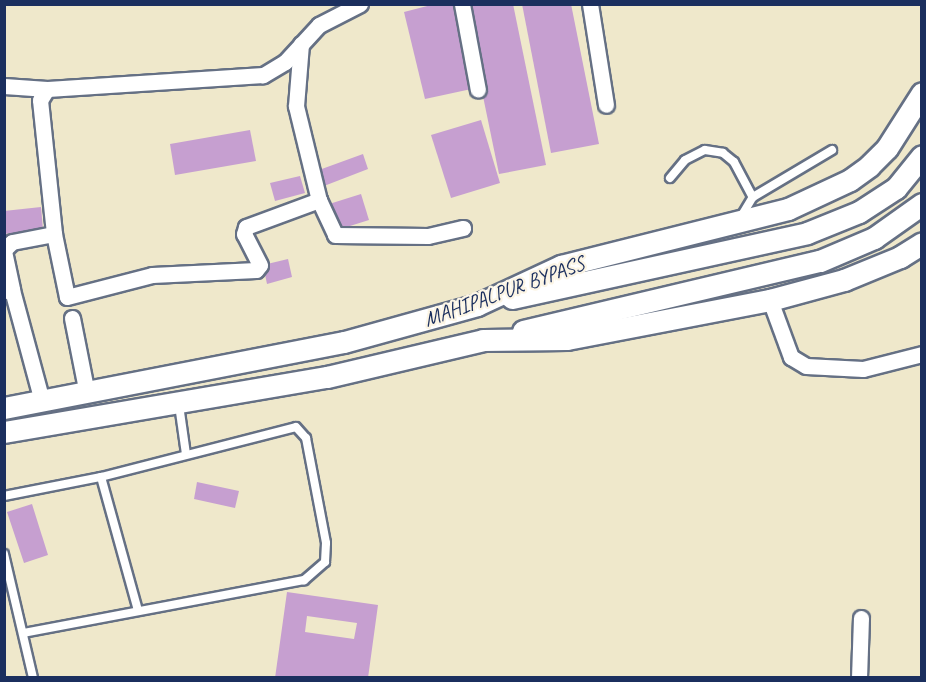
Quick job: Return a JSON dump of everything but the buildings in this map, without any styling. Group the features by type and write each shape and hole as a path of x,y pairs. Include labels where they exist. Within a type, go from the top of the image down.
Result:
{"street":[{"path":"4,86 47,89 263,75 285,62 319,25 360,4"},
{"path":"462,4 478,90"},
{"path":"590,4 606,105"},
{"path":"301,43 296,106 320,200 335,235 428,236 463,228"},
{"path":"47,89 40,100 54,234 67,297 152,275 256,270 260,265 244,234 246,227 320,200"},
{"name":"MAHIPALPUR BYPASS","path":"4,408 87,394 344,342 477,305 561,266 736,224 788,209 850,180 887,148 921,93"},
{"path":"477,305 807,233 859,212 896,188 921,156"},
{"path":"483,340 820,261 874,238 921,204"},
{"path":"42,401 8,290 4,250 12,243 54,234"},
{"name":"MAHIPALPUR BYPASS","path":"4,432 178,400 327,377 483,340 567,339 770,300 844,280 900,257 921,243"},
{"path":"770,300 791,357 806,366 864,369 921,354"},
{"path":"72,318 87,394"},
{"path":"859,678 861,618"}],"lane":[{"path":"670,178 685,160 705,150 723,153 734,162 753,197"},
{"path":"736,224 753,197 832,150"},
{"path":"178,400 186,454"},
{"path":"4,496 101,477 290,427 300,428 306,438 326,543 325,562 304,580 24,633"},
{"path":"101,477 138,610"},
{"path":"4,554 33,678"}]}
